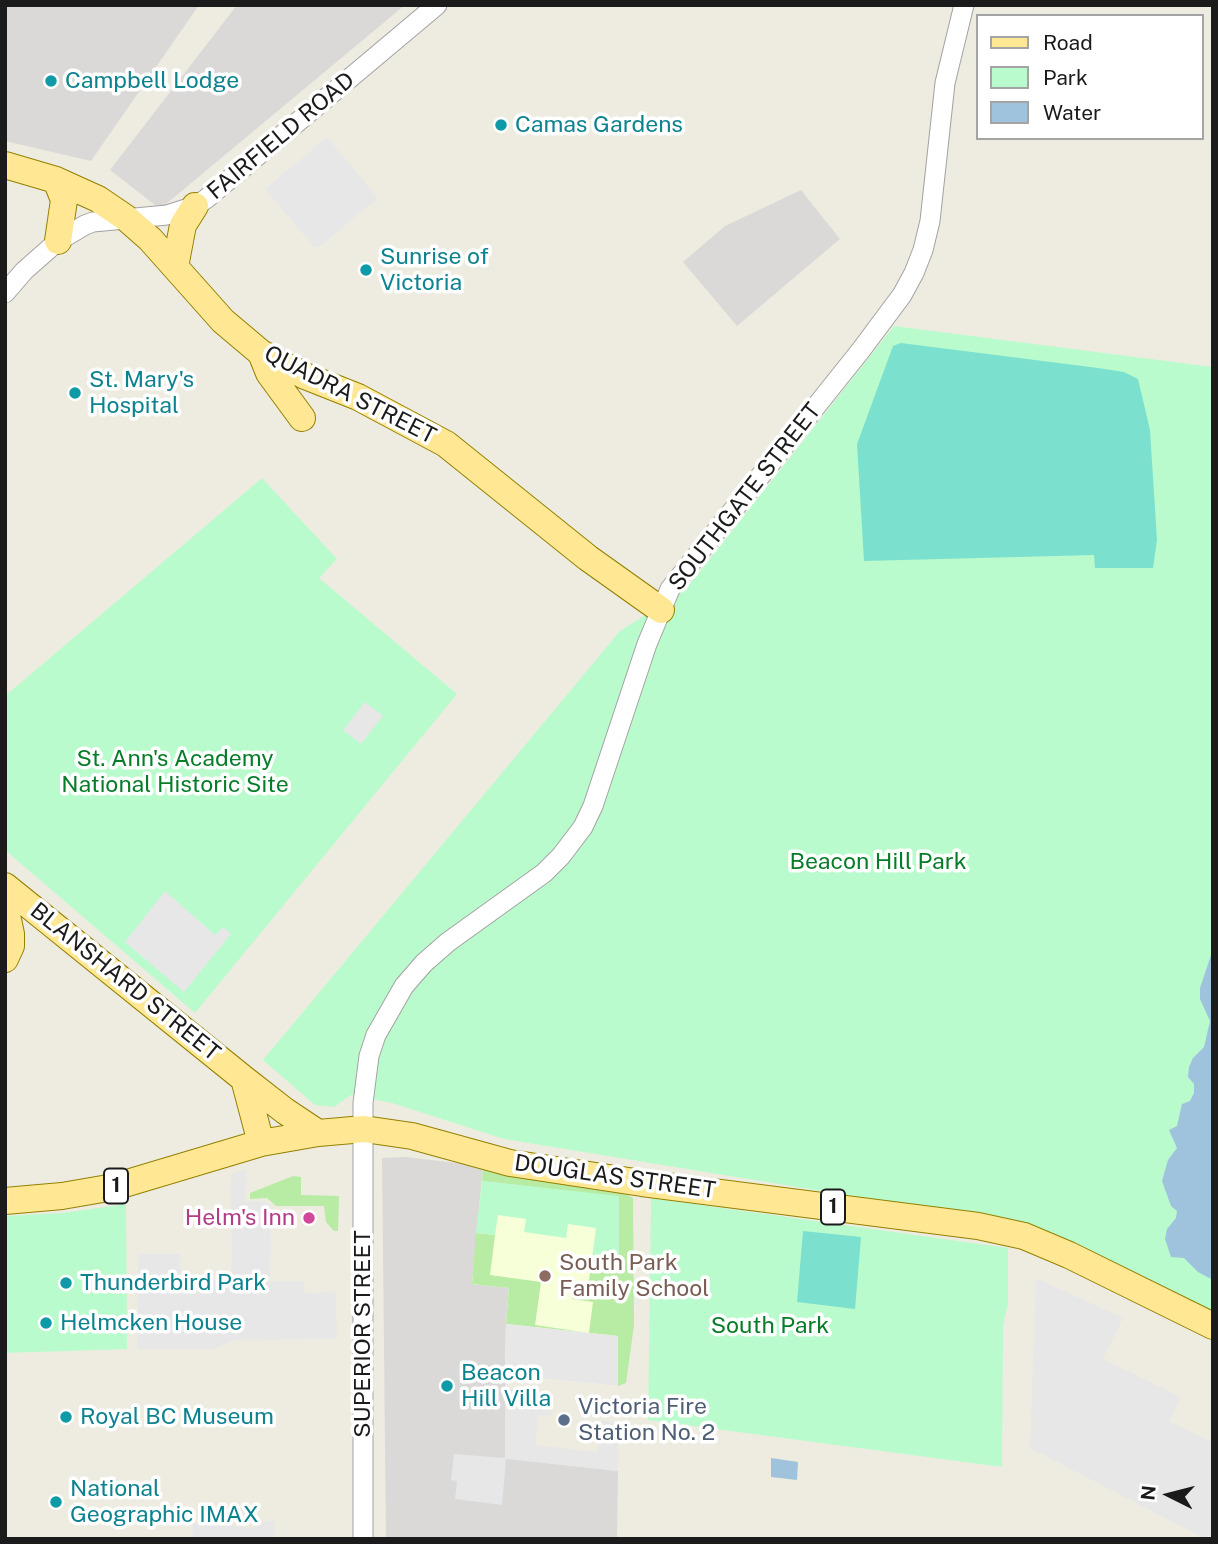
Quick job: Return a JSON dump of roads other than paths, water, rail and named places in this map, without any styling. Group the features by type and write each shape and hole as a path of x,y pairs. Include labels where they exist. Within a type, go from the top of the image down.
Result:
{"main road":[{"name":"QUADRA STREET","path":"5,165 56,180 89,194 126,218 150,239 223,321 261,353 305,376 358,397 446,444 588,558 661,610"},
{"path":"56,180 64,200 58,241"},
{"path":"175,267 183,225 195,206"},
{"path":"261,353 270,373 302,418"},
{"name":"BLANSHARD STREET","path":"5,886 244,1079 318,1133"},
{"path":"5,906 10,918 8,953"},
{"path":"8,953 39,928 57,926"},
{"path":"244,1079 261,1143"},
{"name":"DOUGLAS STREET","path":"5,1200 62,1196 114,1187 261,1143 318,1133 363,1129 412,1136 510,1163 642,1183 978,1226 1024,1236 1069,1255 1213,1326"}],"street":[{"name":"FAIRFIELD ROAD","path":"5,293 24,271 58,241 93,222 167,215 195,206 218,190 437,5"},
{"name":"SOUTHGATE STREET","path":"363,1129 363,1103 369,1056 376,1035 404,986 424,963 448,942 544,873 583,827 609,762 647,644 670,589 895,307 914,274 930,221 945,83 964,5"},
{"name":"SUPERIOR STREET","path":"363,1129 363,1539"}],"water":[{"path":"1213,949 1213,1280 1198,1272 1184,1258 1171,1257 1165,1239 1167,1229 1176,1218 1177,1211 1171,1206 1162,1181 1168,1160 1177,1148 1169,1130 1177,1126 1182,1104 1190,1101 1194,1093 1194,1084 1188,1077 1189,1067 1193,1058 1204,1047 1210,1021 1200,999 1200,988"},
{"path":"771,1458 798,1462 797,1480 771,1477"}],"place":[{"name":"Campbell Lodge","path":"51,81"},
{"name":"Camas Gardens","path":"501,125"},
{"name":"Sunrise of Victoria","path":"366,270"},
{"name":"St. Mary's Hospital","path":"75,393"},
{"name":"Helm's Inn","path":"309,1218"},
{"name":"South Park Family School","path":"545,1276"},
{"name":"Thunderbird Park","path":"66,1283"},
{"name":"Helmcken House","path":"46,1323"},
{"name":"Beacon Hill Villa","path":"447,1386"},
{"name":"Royal BC Museum","path":"66,1417"},
{"name":"Victoria Fire Station No. 2","path":"564,1420"},
{"name":"National Geographic IMAX","path":"56,1502"}],"park label":[{"name":"St. Ann's Academy National Historic Site","path":"175,772"},
{"name":"Beacon Hill Park","path":"878,862"},
{"name":"South Park","path":"770,1326"}]}
